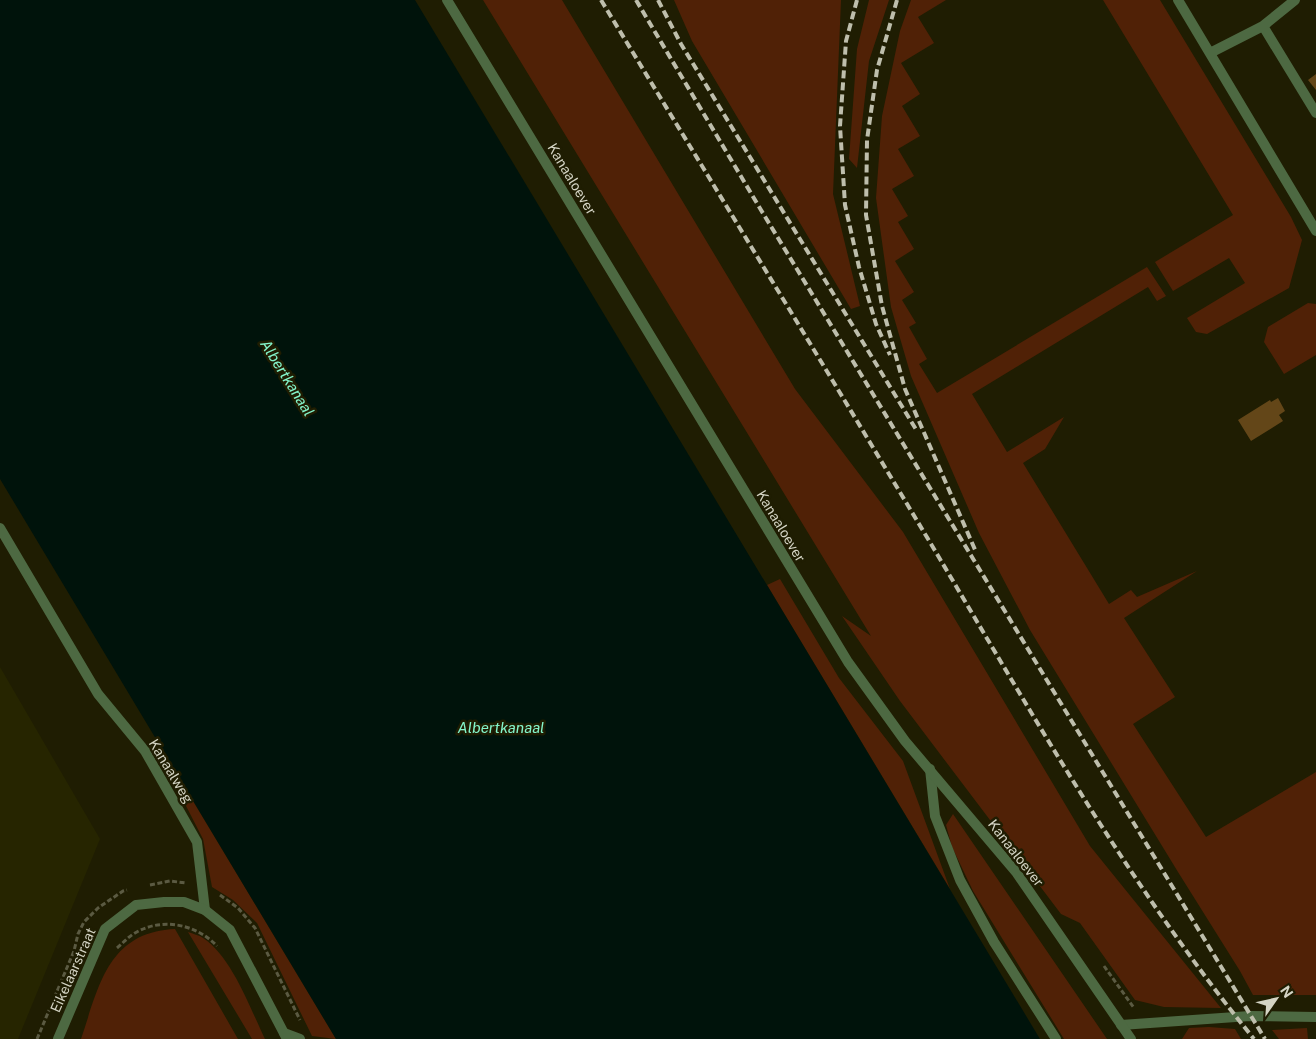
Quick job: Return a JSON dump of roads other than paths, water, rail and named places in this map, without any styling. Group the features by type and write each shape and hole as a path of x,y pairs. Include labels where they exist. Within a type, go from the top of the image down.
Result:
{"street":[{"name":"Kanaaloever","path":"447,0 834,641 905,741 1016,872 1131,1039"},
{"path":"1178,0 1316,231"},
{"path":"1210,53 1263,26 1295,0"},
{"path":"1263,26 1316,113"},
{"name":"Kanaalweg","path":"0,528 98,694 145,751 197,842 205,910"},
{"path":"930,769 935,816 960,880 994,942 1056,1039"},
{"name":"Eikelaarstraat","path":"58,1039 105,929 136,905 184,902 205,910"},
{"path":"205,910 230,930 286,1036 300,1039"},
{"path":"1121,1025 1250,1016 1316,1017"}],"water":[{"name":"Albertkanaal","path":"0,0 415,0 1040,1039 336,1039 0,479"}],"railway":[{"path":"601,0 851,411 1046,738 1166,922 1254,1039"},
{"path":"636,0 761,210 1265,1039"},
{"path":"658,0 681,44 917,431"},
{"path":"857,0 846,41 840,126 845,205 859,267 876,324 890,355"},
{"path":"897,0 877,70 867,140 866,215 882,306 905,389 976,552"}]}
